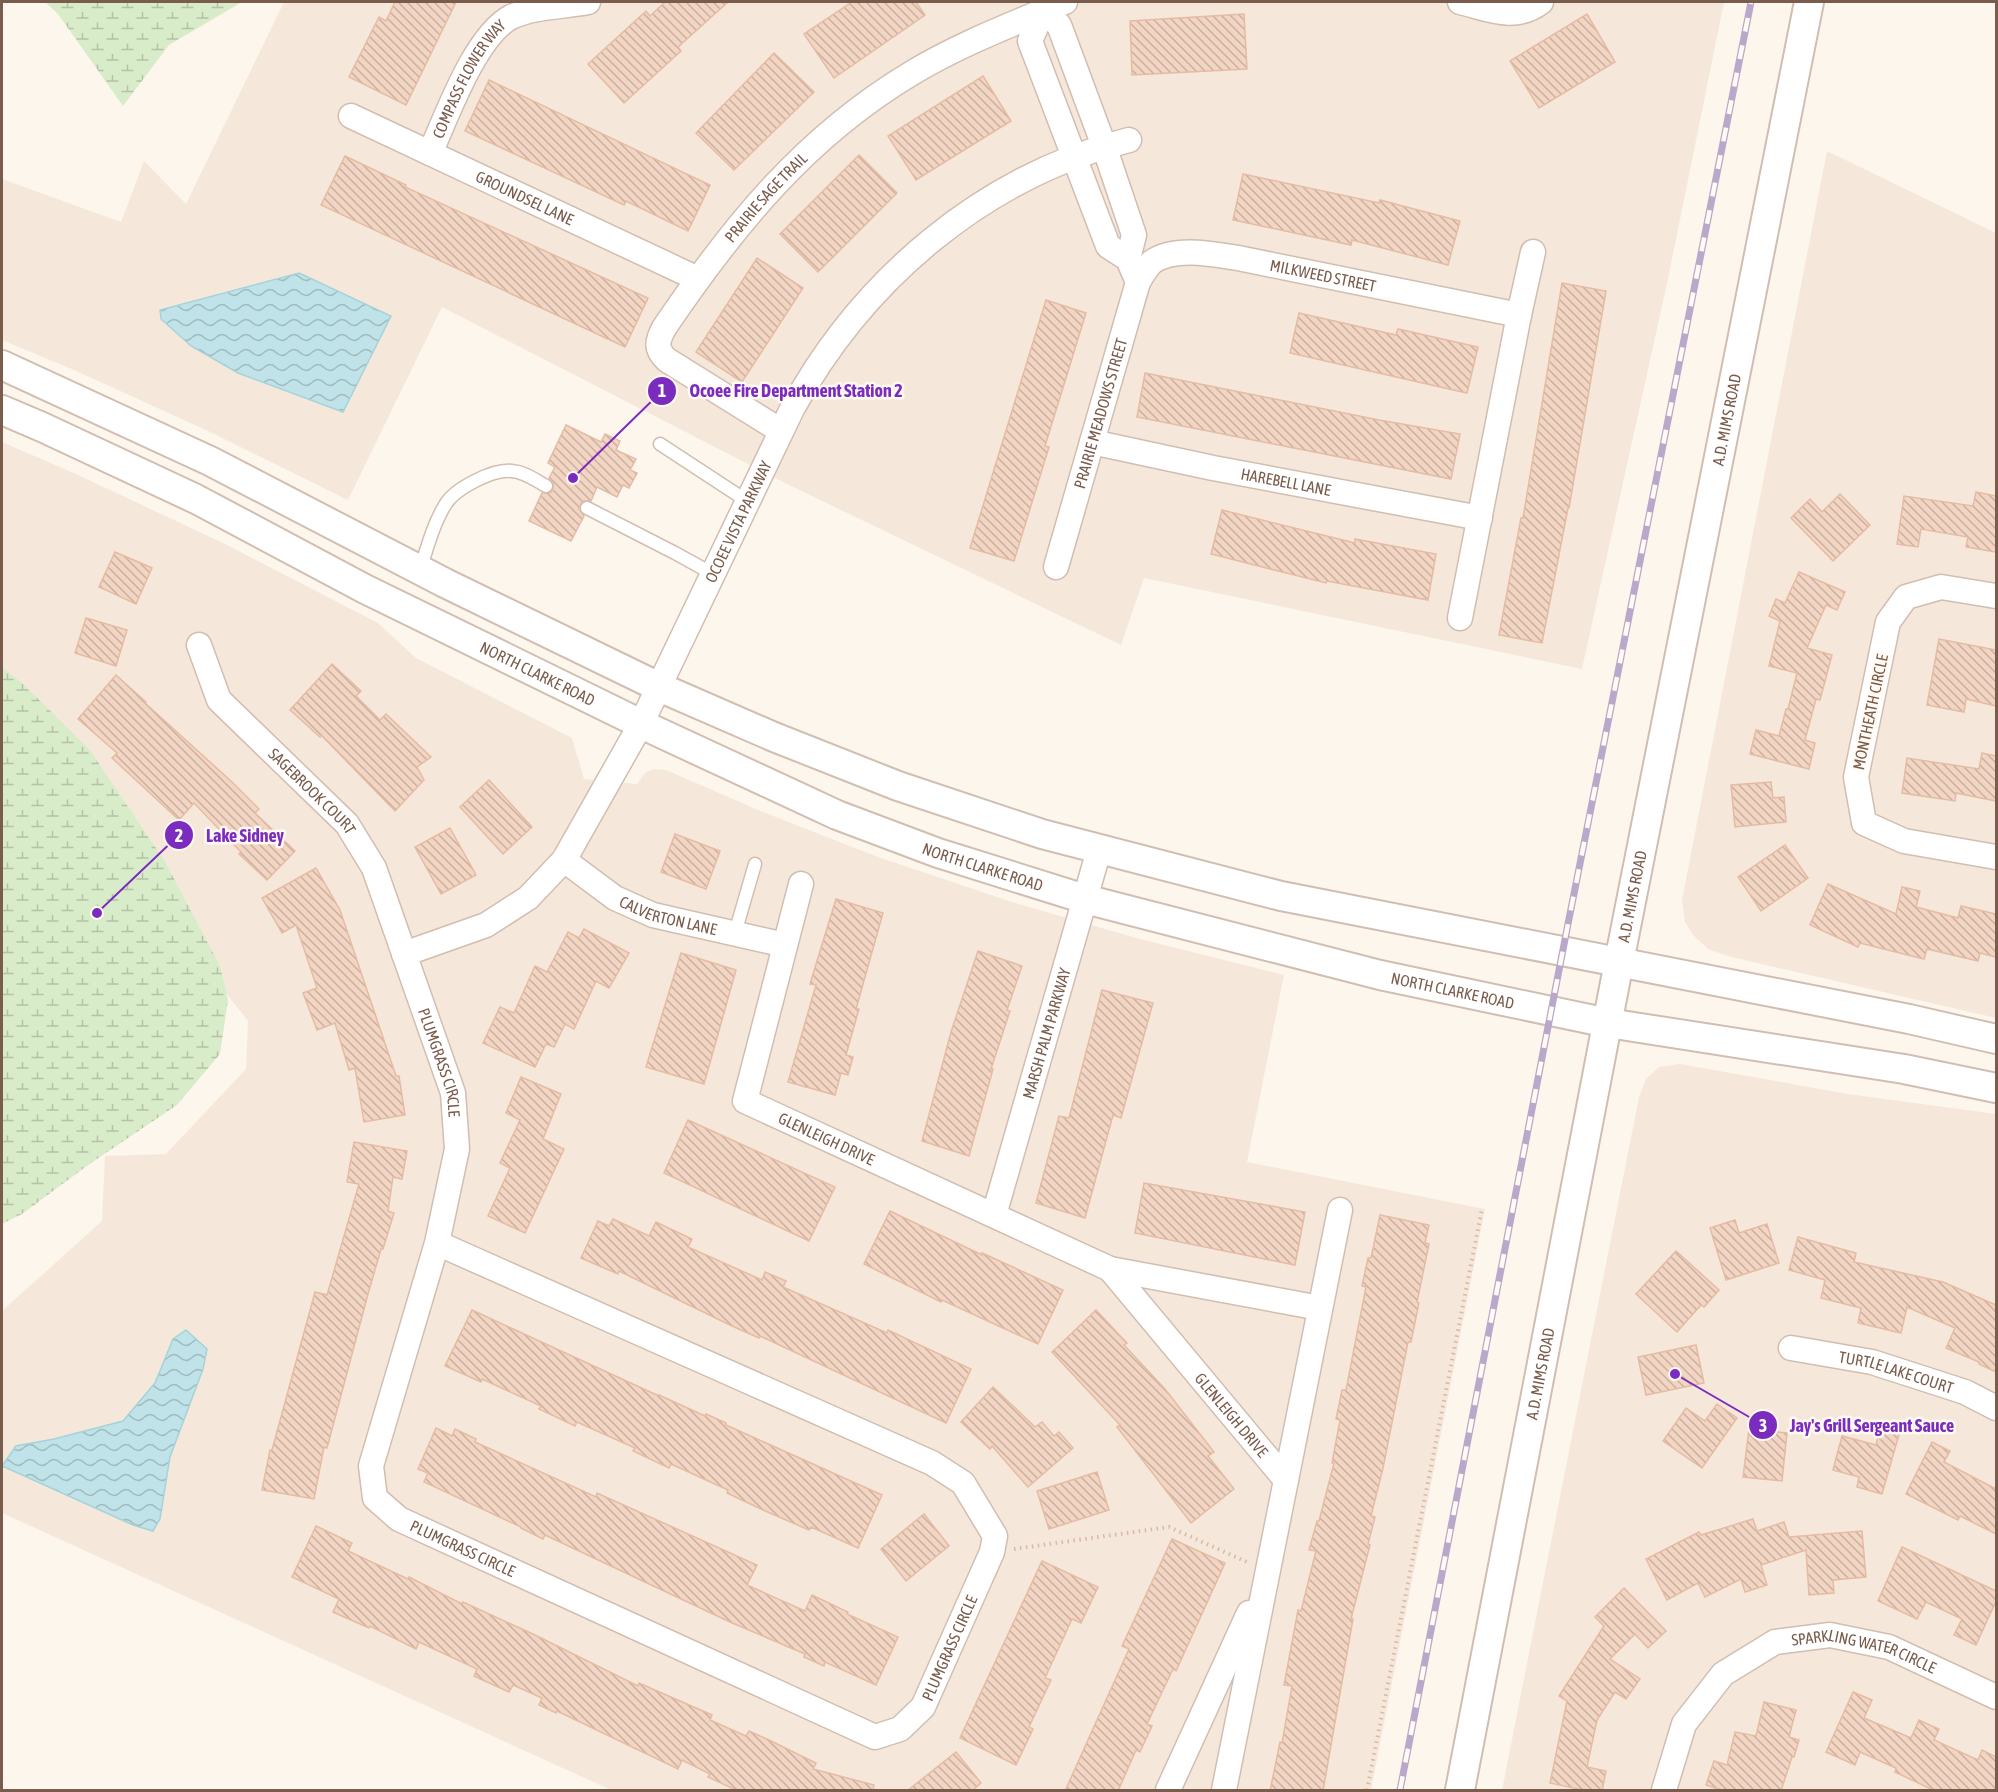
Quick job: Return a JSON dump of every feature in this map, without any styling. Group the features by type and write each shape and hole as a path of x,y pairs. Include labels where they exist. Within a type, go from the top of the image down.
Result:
{"street":[{"name":"COMPASS FLOWER WAY","path":"430,153 476,54 492,31 511,18 534,10 588,2"},
{"path":"1460,2 1504,13 1521,13 1541,2"},
{"name":"A.D. MIMS ROAD","path":"1460,1791 1619,962 1809,2"},
{"path":"1052,5 1134,235 1128,259"},
{"path":"1052,5 1029,42 1108,246 1128,259 1138,282"},
{"name":"PRAIRIE SAGE TRAIL","path":"781,431 667,360 658,349 660,336 698,279 739,224 796,163 853,115 931,62 1052,5"},
{"name":"GROUNDSEL LANE","path":"351,116 698,279"},
{"name":"OCOEE VISTA PARKWAY","path":"404,954 486,924 528,898 564,860 641,724 806,383 856,314 899,270 954,224 994,196 1025,178 1075,157 1129,140"},
{"path":"1098,220 1125,209"},
{"name":"MILKWEED STREET","path":"1138,282 1154,261 1166,255 1200,252 1519,315"},
{"path":"1460,618 1533,252"},
{"name":"PRAIRIE MEADOWS STREET","path":"1056,567 1138,282"},
{"path":"2,365 210,461 420,570 659,687 774,737 897,786 1042,834 1281,896 1909,1019 1996,1039"},
{"name":"NORTH CLARKE ROAD","path":"2,410 196,500 365,589 641,724 837,814 938,853 1085,899 1380,975 1608,1023 1904,1069 1996,1088"},
{"name":"HAREBELL LANE","path":"1092,442 1213,468 1480,518"},
{"name":"MONTHEATH CIRCLE","path":"1996,596 1941,587 1906,597 1888,622 1856,777 1864,823 1904,841 1996,857"},
{"name":"SAGEBROOK COURT","path":"199,645 219,700 347,824 374,868 404,954"},
{"name":"MARSH PALM PARKWAY","path":"994,1215 1099,850"},
{"name":"CALVERTON LANE","path":"564,860 615,898 653,915 785,945"},
{"name":"GLENLEIGH DRIVE","path":"801,884 746,1101 1110,1269 1320,1308"},
{"name":"PLUMGRASS CIRCLE","path":"404,954 453,1093 457,1149 437,1243 371,1466 375,1498 399,1519 875,1737 900,1729 923,1707 992,1552"},
{"name":"GLENLEIGH DRIVE","path":"1224,1791 1340,1210"},
{"path":"437,1243 932,1463 963,1483 995,1536 992,1552"},
{"name":"GLENLEIGH DRIVE","path":"1110,1269 1286,1480"},
{"name":"TURTLE LAKE COURT","path":"1791,1347 1872,1362 1965,1392 1996,1408"},
{"name":"GLENLEIGH DRIVE","path":"1168,1791 1267,1576"},
{"name":"SPARKLING WATER CIRCLE","path":"1664,1791 1684,1724 1723,1674 1775,1642 1830,1635 1889,1647 1996,1697"}],"lane":[{"path":"660,444 747,501"},
{"path":"420,570 435,525 446,503 462,489 487,474 511,470 546,486"},
{"path":"587,508 713,574"},
{"path":"735,933 755,864"}],"path":[{"path":"1367,1791 1482,1209"},
{"path":"992,1552 1169,1527 1247,1562"}],"shaded area":[{"path":"284,2 1724,2 1669,274 1582,669 1144,578 1121,645 785,483 442,307 348,500 208,431 2,340 2,179 121,222 144,161 186,204"},
{"path":"1827,151 1996,233 1996,1018 1731,957 1708,949 1693,935 1685,922 1682,900"},
{"path":"2,442 223,543 378,623 416,658 572,738 584,779 637,784 645,773 653,769 666,770 763,812 878,857 1012,902 1140,939 1284,975 1247,1162 1485,1209 1371,1790 611,1790 2,1513 2,1311 102,1221 105,1156 166,1154 246,1069 248,1021 146,892 2,804"},
{"path":"1680,1064 1848,1094 1996,1114 1996,1790 1502,1790 1639,1097 1646,1079 1659,1067"}],"green space":[{"path":"45,2 242,2 169,45 123,106 58,14"},
{"path":"2,667 22,683 89,749 164,860 220,966 228,1000 220,1054 177,1105 91,1163 22,1214 2,1224"}],"water":[{"path":"299,273 391,316 343,412 238,373 191,346 161,319 160,310"},
{"path":"186,1330 207,1349 203,1369 170,1457 160,1519 153,1531 133,1525 2,1466 16,1446 54,1439 123,1421 155,1383 173,1339"}],"building":[{"path":"395,2 456,2 406,105 349,77 379,17 386,21"},
{"path":"665,2 728,2 678,47 681,51 624,103 588,64 646,11 650,16"},
{"path":"852,2 916,2 925,15 834,78 804,34"},
{"path":"1244,14 1247,69 1132,75 1130,21"},
{"path":"1587,14 1615,62 1539,108 1510,61"},
{"path":"774,53 814,92 734,170 696,133"},
{"path":"983,76 1011,121 916,180 888,136"},
{"path":"489,80 710,185 688,231 626,201 624,205 465,131"},
{"path":"859,155 897,193 818,272 780,234"},
{"path":"345,156 406,185 405,187 648,298 625,347 321,205"},
{"path":"1243,174 1379,203 1380,200 1460,221 1448,265 1352,240 1351,245 1233,220"},
{"path":"757,258 803,288 742,382 696,352"},
{"path":"1562,283 1606,291 1569,508 1542,643 1499,635 1521,518 1523,518"},
{"path":"1046,300 1086,313 1045,446 1049,447 1014,561 970,548"},
{"path":"1299,313 1396,335 1398,329 1478,347 1467,393 1290,353"},
{"path":"1145,373 1460,434 1451,479 1137,417"},
{"path":"566,425 601,442 605,434 620,441 616,450 636,459 630,470 637,473 629,488 623,485 617,497 597,487 591,501 582,501 579,509 584,516 571,541 529,521 542,493 550,493 553,490 553,482 549,478 555,467 548,463"},
{"path":"1976,492 1996,496 1996,552 1966,547 1968,537 1921,529 1918,547 1897,544 1904,496 1973,506"},
{"path":"1840,494 1870,525 1833,561 1791,518 1810,499 1822,512"},
{"path":"1222,510 1355,543 1355,539 1436,554 1428,600 1327,581 1326,583 1211,554"},
{"path":"115,552 152,568 136,604 99,587"},
{"path":"1799,572 1845,592 1837,610 1826,605 1807,648 1832,655 1820,700 1816,699 1805,740 1815,743 1809,769 1750,754 1756,730 1779,736 1786,709 1788,709 1797,673 1769,666 1780,621 1769,616 1776,599 1785,603"},
{"path":"86,618 127,630 116,666 75,653"},
{"path":"1939,639 1996,650 1996,706 1966,699 1964,712 1927,705"},
{"path":"332,664 361,691 356,696 380,720 386,714 431,757 417,767 424,780 395,811 321,735 320,737 290,710"},
{"path":"116,675 232,782 259,809 255,813 295,851 267,880 239,854 241,852 194,803 179,820 112,758 117,753 78,719"},
{"path":"1982,753 1996,756 1996,801 1956,793 1955,801 1902,793 1907,758 1979,769"},
{"path":"489,780 532,827 503,854 460,807"},
{"path":"1771,782 1773,798 1784,797 1786,822 1735,827 1731,785"},
{"path":"450,828 476,875 441,894 415,847"},
{"path":"675,834 720,851 706,889 661,872"},
{"path":"1785,845 1808,878 1761,911 1738,877"},
{"path":"316,868 340,910 396,1076 399,1076 405,1115 364,1122 355,1068 349,1070 335,1023 317,1030 303,993 317,988 296,925 282,933 262,898"},
{"path":"1828,884 1896,914 1902,887 1920,891 1916,907 1958,918 1961,906 1996,914 1996,957 1980,953 1978,961 1927,949 1924,959 1860,943 1858,947 1810,925"},
{"path":"836,899 883,913 856,1009 859,1009 846,1055 853,1057 848,1075 841,1073 835,1095 788,1082 816,985 810,984"},
{"path":"584,929 629,953 609,988 596,981 574,1029 565,1024 554,1047 546,1044 535,1067 483,1043 500,1007 514,1013 535,966 547,972 568,932 579,938"},
{"path":"978,951 1022,966 1007,1010 1010,1011 991,1069 993,1069 969,1156 922,1141 951,1032"},
{"path":"681,953 736,970 704,1084 646,1067"},
{"path":"1102,990 1153,1003 1121,1118 1113,1115 1085,1218 1036,1203 1059,1116 1069,1118"},
{"path":"521,1077 561,1094 543,1139 564,1149 525,1233 488,1216 510,1168 500,1163 520,1120 506,1113"},
{"path":"688,1120 835,1187 809,1241 664,1173"},
{"path":"354,1142 407,1151 402,1179 393,1177 388,1211 394,1213 368,1294 327,1448 324,1447 314,1499 262,1490 270,1450 272,1450 315,1292 327,1295 359,1184 347,1182"},
{"path":"1144,1183 1305,1212 1295,1265 1135,1233"},
{"path":"890,1211 982,1255 982,1253 1063,1290 1038,1344 942,1300 941,1302 864,1264"},
{"path":"1380,1215 1429,1225 1425,1243 1429,1244 1417,1302 1419,1303 1411,1342 1408,1342 1371,1516 1375,1517 1351,1619 1353,1619 1323,1791 1270,1791 1280,1742 1282,1743 1292,1686 1284,1685 1298,1610 1301,1611 1316,1551 1309,1550 1334,1463 1332,1463 1340,1420 1336,1419 1342,1390 1346,1390 1366,1287 1362,1286 1368,1258 1371,1258"},
{"path":"613,1219 649,1236 656,1222 692,1239 688,1247 762,1280 765,1272 786,1281 783,1287 887,1333 888,1330 971,1369 946,1423 760,1336 759,1338 732,1326 619,1271 618,1274 581,1258 598,1221 609,1226"},
{"path":"1735,1220 1739,1233 1767,1224 1779,1263 1726,1280 1710,1228"},
{"path":"1798,1237 1856,1253 1854,1262 1943,1282 1996,1305 1996,1372 1946,1348 1955,1328 1907,1307 1901,1333 1858,1323 1861,1308 1821,1298 1825,1280 1789,1270"},
{"path":"1676,1251 1719,1290 1704,1307 1701,1305 1677,1332 1636,1294"},
{"path":"472,1310 882,1495 858,1548 811,1527 809,1530 763,1510 727,1493 728,1490 671,1464 669,1468 633,1451 635,1448 577,1422 575,1426 539,1409 541,1406 482,1379 481,1382 445,1366"},
{"path":"1096,1310 1127,1343 1124,1345 1165,1389 1214,1452 1208,1456 1234,1489 1191,1523 1117,1427 1120,1425 1052,1352"},
{"path":"1696,1345 1704,1383 1646,1395 1638,1357"},
{"path":"993,1387 1035,1427 1042,1422 1054,1436 1059,1432 1073,1448 1028,1487 992,1446 990,1449 961,1422"},
{"path":"1717,1404 1737,1418 1702,1468 1663,1441 1686,1408 1705,1421"},
{"path":"1881,1426 1900,1431 1882,1494 1857,1487 1859,1477 1833,1470 1842,1436 1876,1445"},
{"path":"436,1428 452,1436 455,1429 476,1439 475,1442 596,1497 597,1493 757,1565 747,1585 805,1611 812,1595 898,1637 876,1685 825,1662 824,1666 804,1657 805,1654 730,1622 545,1535 543,1539 424,1482 428,1473 418,1469"},
{"path":"1749,1429 1787,1433 1782,1481 1743,1477"},
{"path":"1932,1442 1950,1451 1944,1462 1996,1489 1996,1534 1960,1516 1958,1520 1906,1494"},
{"path":"1097,1472 1109,1510 1049,1529 1037,1491"},
{"path":"924,1514 949,1546 906,1581 881,1549"},
{"path":"1753,1519 1757,1531 1784,1522 1789,1537 1862,1531 1866,1577 1833,1580 1834,1593 1809,1595 1806,1550 1761,1565 1767,1585 1745,1592 1741,1579 1705,1597 1698,1583 1667,1600 1646,1559 1699,1532 1701,1535"},
{"path":"316,1526 352,1543 348,1551 535,1635 638,1686 639,1683 712,1715 710,1720 746,1736 749,1731 769,1740 816,1763 813,1769 874,1785 873,1791 738,1791 708,1777 710,1774 682,1760 678,1769 557,1711 556,1713 539,1705 542,1698 513,1685 509,1692 474,1676 477,1669 419,1642 416,1649 370,1626 369,1628 333,1612 339,1599 292,1577"},
{"path":"1172,1539 1225,1563 1176,1671 1173,1669 1147,1724 1152,1726 1140,1752 1136,1750 1118,1791 1065,1791 1129,1649 1122,1646"},
{"path":"1902,1547 1996,1591 1996,1601 1976,1645 1954,1635 1962,1619 1926,1602 1917,1619 1878,1601"},
{"path":"1042,1561 1098,1587 1081,1623 1072,1619 1045,1678 1051,1680 1029,1727 1033,1729 1016,1765 960,1738"},
{"path":"1624,1588 1666,1631 1648,1648 1635,1634 1610,1659 1640,1679 1626,1699 1615,1692 1597,1720 1587,1767 1606,1771 1602,1791 1587,1791 1550,1783 1567,1701 1559,1696 1604,1626 1595,1617"},
{"path":"1853,1692 1872,1700 1864,1718 1911,1738 1919,1720 1939,1729 1934,1740 1978,1760 1982,1750 1996,1757 1996,1791 1935,1791 1895,1772 1896,1768 1860,1752 1855,1765 1826,1752"},
{"path":"1764,1702 1796,1710 1789,1737 1799,1740 1781,1791 1725,1791 1706,1785 1714,1761 1727,1765 1735,1732 1756,1736"},
{"path":"956,1752 981,1783 972,1791 907,1791"}],"railway":[{"path":"1400,1790 1567,929 1751,2"}],"place":[{"name":"Ocoee Fire Department Station 2","path":"573,478"},
{"name":"Lake Sidney","path":"97,913"},
{"name":"Jay's Grill Sergeant Sauce","path":"1675,1374"}]}
